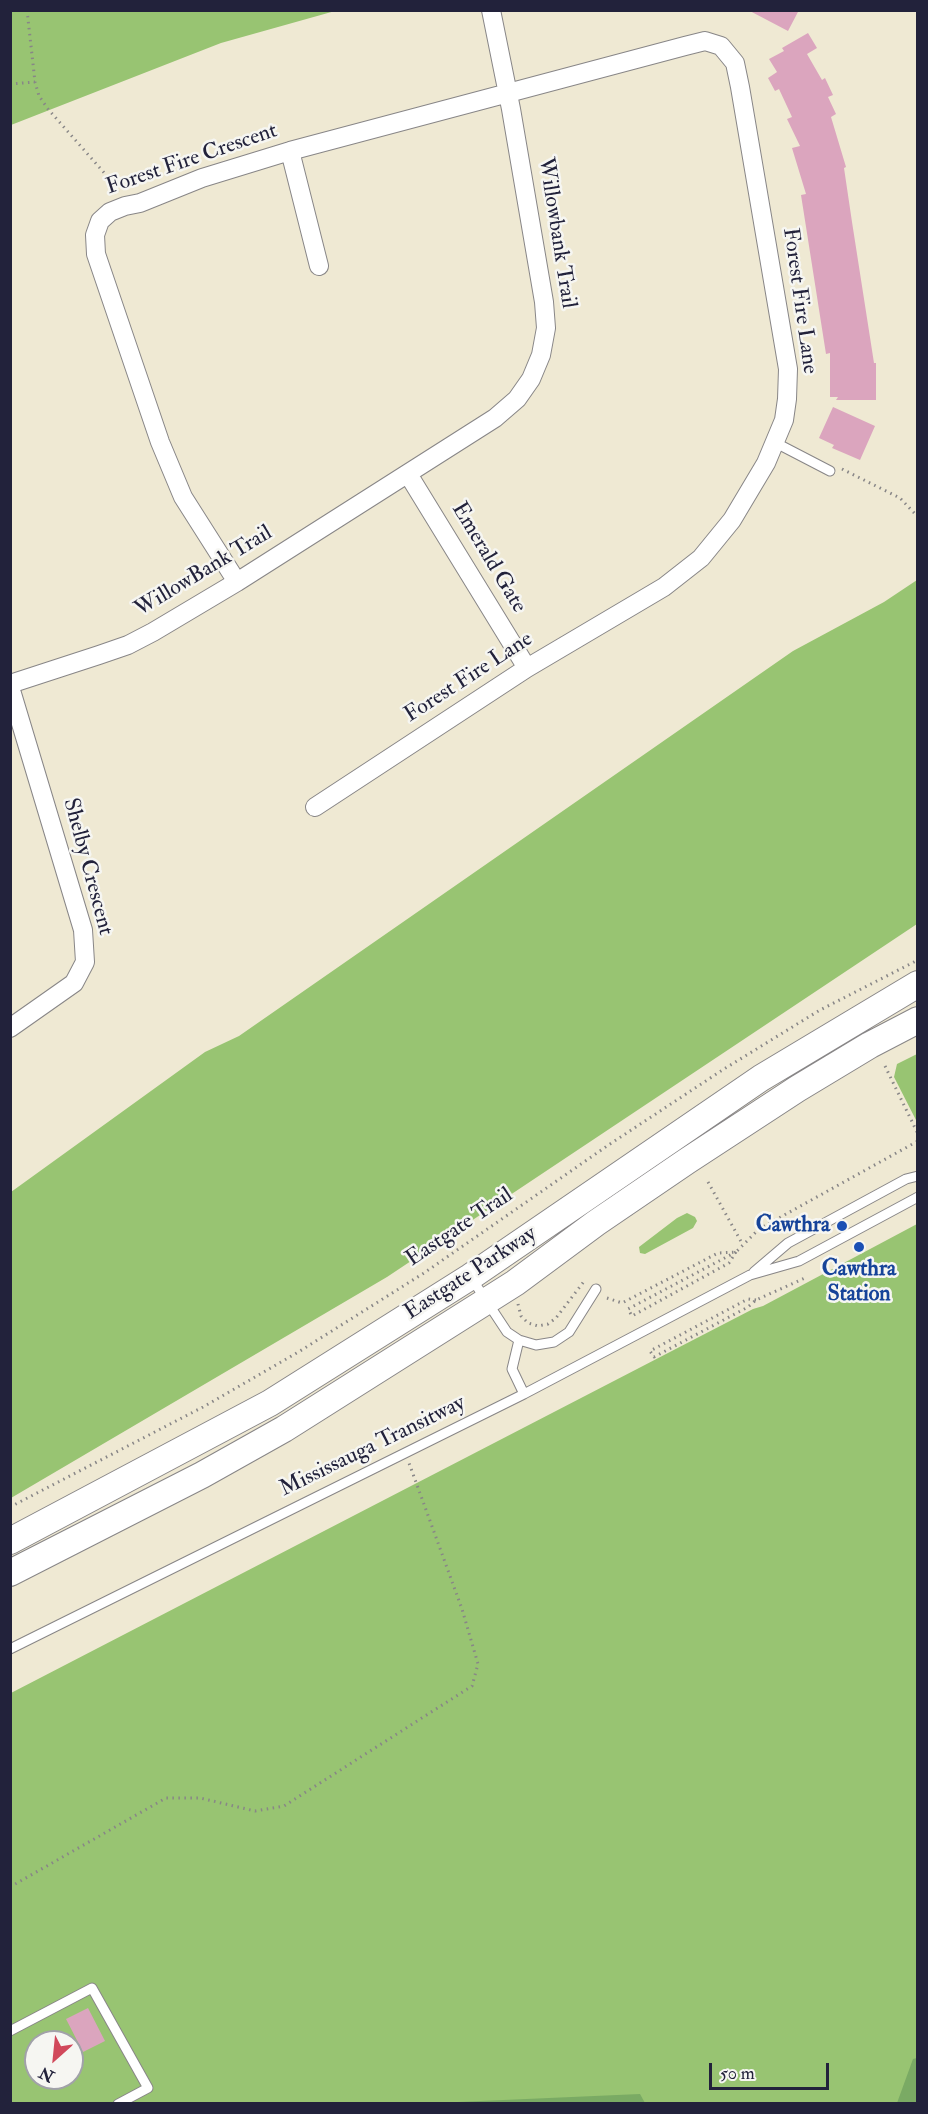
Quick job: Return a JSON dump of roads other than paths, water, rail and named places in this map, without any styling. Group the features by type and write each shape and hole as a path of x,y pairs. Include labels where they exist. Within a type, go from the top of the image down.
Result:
{"main road":[{"name":"Eastgate Parkway","path":"10,1541 270,1403 470,1277 761,1077 918,984"},
{"name":"Eastgate Parkway","path":"10,1573 202,1475 284,1429 487,1301 697,1154 870,1045 918,1020"}],"street":[{"name":"Willowbank Trail","path":"408,474 503,412 517,399 531,379 541,355 546,328 544,302 508,93 491,10"},
{"name":"Forest Fire Lane","path":"315,807 527,668 664,587 701,558 732,520 766,463 784,420 788,369 735,63 721,46 705,41 508,93"},
{"name":"Forest Fire Crescent","path":"237,582 183,497 160,442 96,254 95,235 100,221 110,212 202,178 290,151 508,93"},
{"path":"290,151 319,266"},
{"name":"WillowBank Trail","path":"10,685 128,645 153,632 408,474"},
{"name":"Emerald Gate","path":"408,474 527,668"},
{"name":"Shelby Crescent","path":"10,685 83,930 85,962 74,983 10,1028"}],"lane":[{"path":"776,443 834,469"},
{"name":"Mississauga Transitway","path":"750,1275 788,1243 906,1179 918,1176"},
{"name":"Mississauga Transitway","path":"10,1649 524,1394 750,1275 799,1261 918,1197"},
{"path":"470,1277 507,1332 519,1340 536,1345 554,1342 569,1332 596,1289"},
{"path":"519,1340 512,1369 524,1394"},
{"path":"10,2031 92,1989 148,2088 118,2103"}],"place":[{"name":"Cawthra","path":"842,1226"},
{"name":"Cawthra Station","path":"859,1247"}]}
